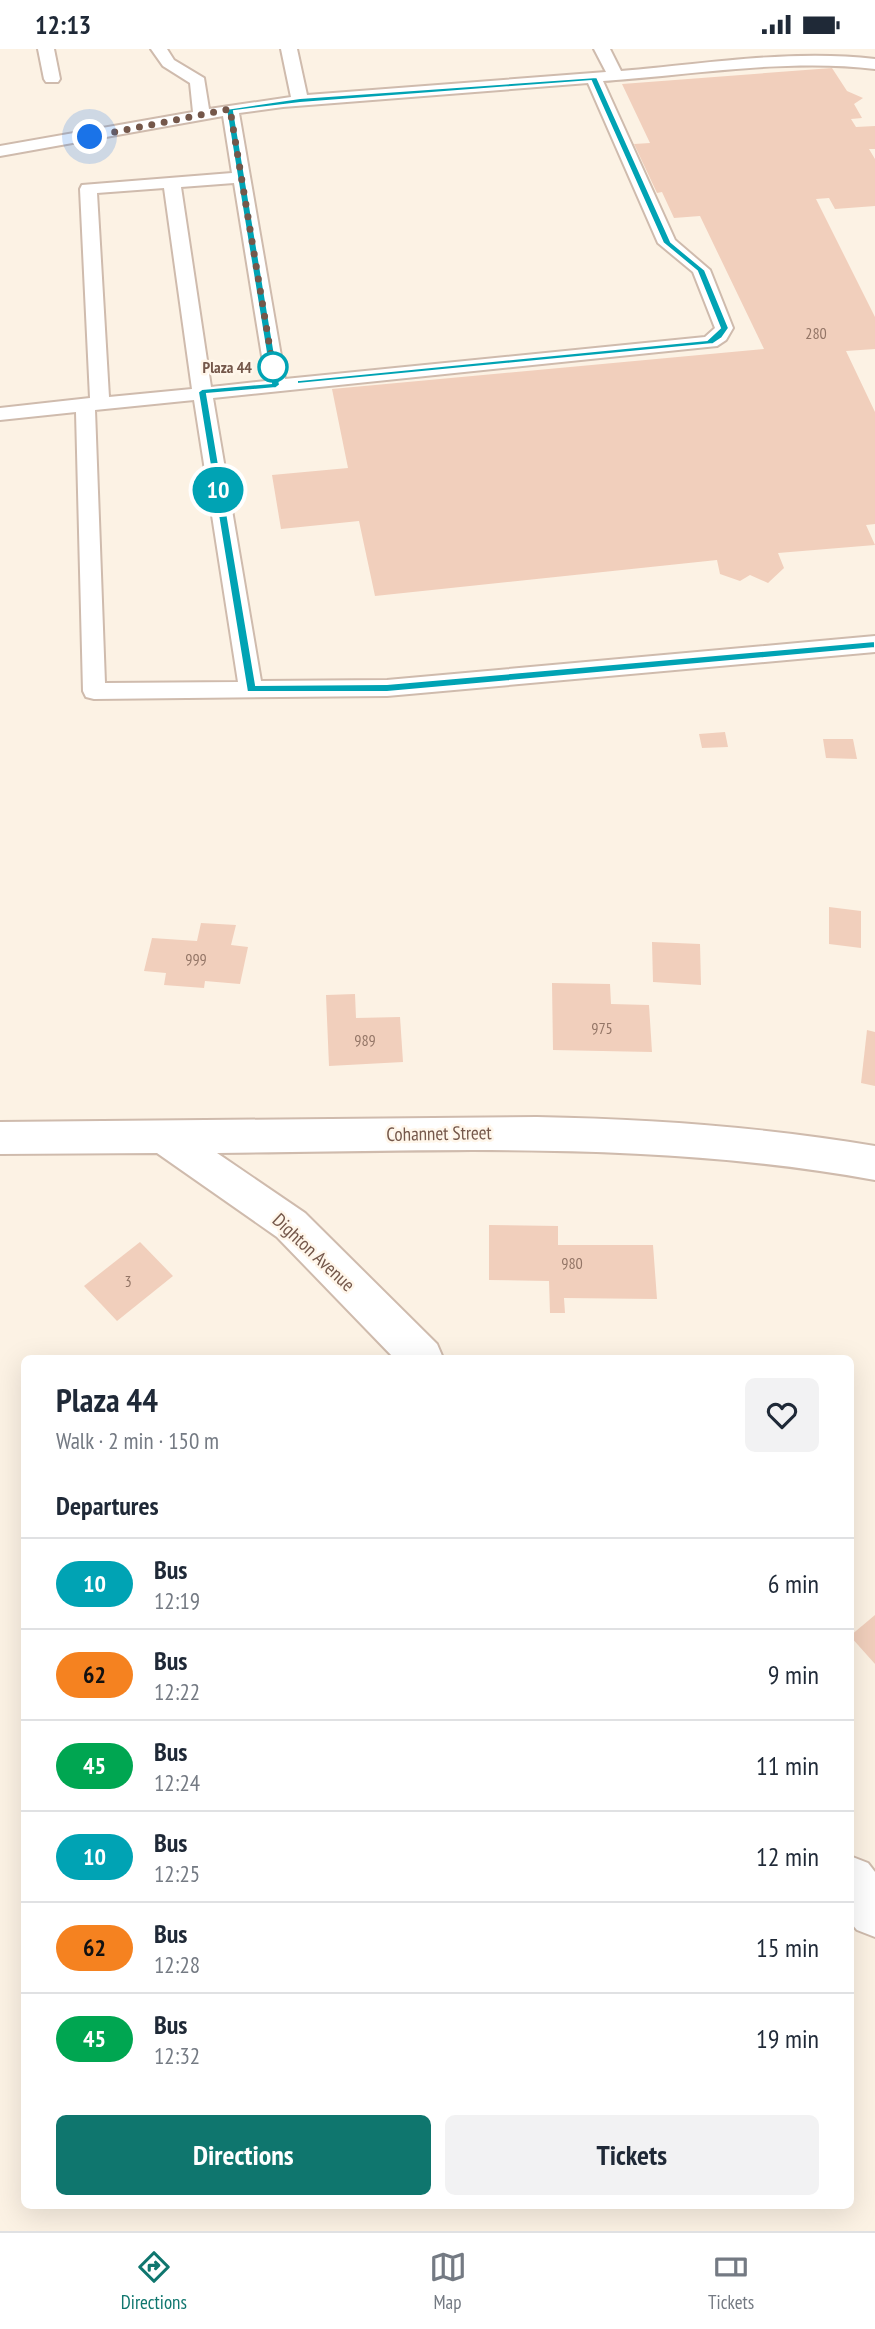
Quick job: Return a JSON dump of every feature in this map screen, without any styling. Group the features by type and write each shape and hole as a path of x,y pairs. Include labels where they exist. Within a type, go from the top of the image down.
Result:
{"street":[{"name":"Cohannet Street","path":"0,1138 515,1132 687,1136 807,1149 875,1163"},
{"name":"Dighton Avenue","path":"161,1135 291,1224 419,1355"},
{"path":"854,1886 875,1912"}],"lane":[{"path":"46,49 52,79"},
{"path":"159,49 168,63 198,81 201,114"},
{"path":"289,49 300,100"},
{"path":"602,49 616,76"},
{"path":"0,151 116,132 230,109 300,100 803,61 842,60 875,64"},
{"path":"0,414 710,342 719,336 724,328 722,317 701,270 667,243 594,78"},
{"path":"230,109 276,385"},
{"path":"242,177 88,189 93,403 94,691 387,688 875,644"},
{"path":"172,183 202,392 251,689"}],"building":[{"path":"832,68 847,91 863,98 854,104 862,118 851,119 856,127 875,126 875,149 869,149 875,159 875,206 835,209 829,198 816,199 875,317 875,349 846,351 875,412 875,524 866,525 875,545 778,553 784,568 768,583 750,575 740,581 720,574 717,560 375,596 359,521 281,529 272,475 348,468 332,389 764,349 700,216 674,218 662,192 657,193 634,144 650,143 622,84"},
{"path":"725,732 728,747 702,748 699,734"},
{"path":"823,739 853,739 857,759 826,758"},
{"path":"829,907 861,911 861,948 829,944"},
{"path":"201,923 236,925 231,945 248,947 240,984 205,981 204,988 164,985 166,973 144,971 152,938 197,941"},
{"path":"652,942 700,944 701,985 653,982"},
{"path":"552,983 610,984 611,1004 649,1005 652,1052 553,1050"},
{"path":"355,994 356,1018 400,1017 403,1062 329,1066 326,995"},
{"path":"867,1030 875,1032 875,1086 861,1083"},
{"path":"489,1225 558,1226 558,1245 653,1245 657,1299 564,1298 565,1313 550,1313 549,1281 489,1280"},
{"path":"140,1242 173,1276 117,1321 84,1286"},
{"path":"875,1615 875,1664 854,1640 854,1633"}],"bus line":[{"name":"10","path":"300,382 710,342 719,336 724,328 722,317 701,270 667,243 594,78 300,100 230,109 276,385 202,392 251,689 387,688 875,644"}],"place":[{"name":"Plaza 44","path":"273,367"}],"route":[{"path":"90,137 230,109 273,367"}]}
